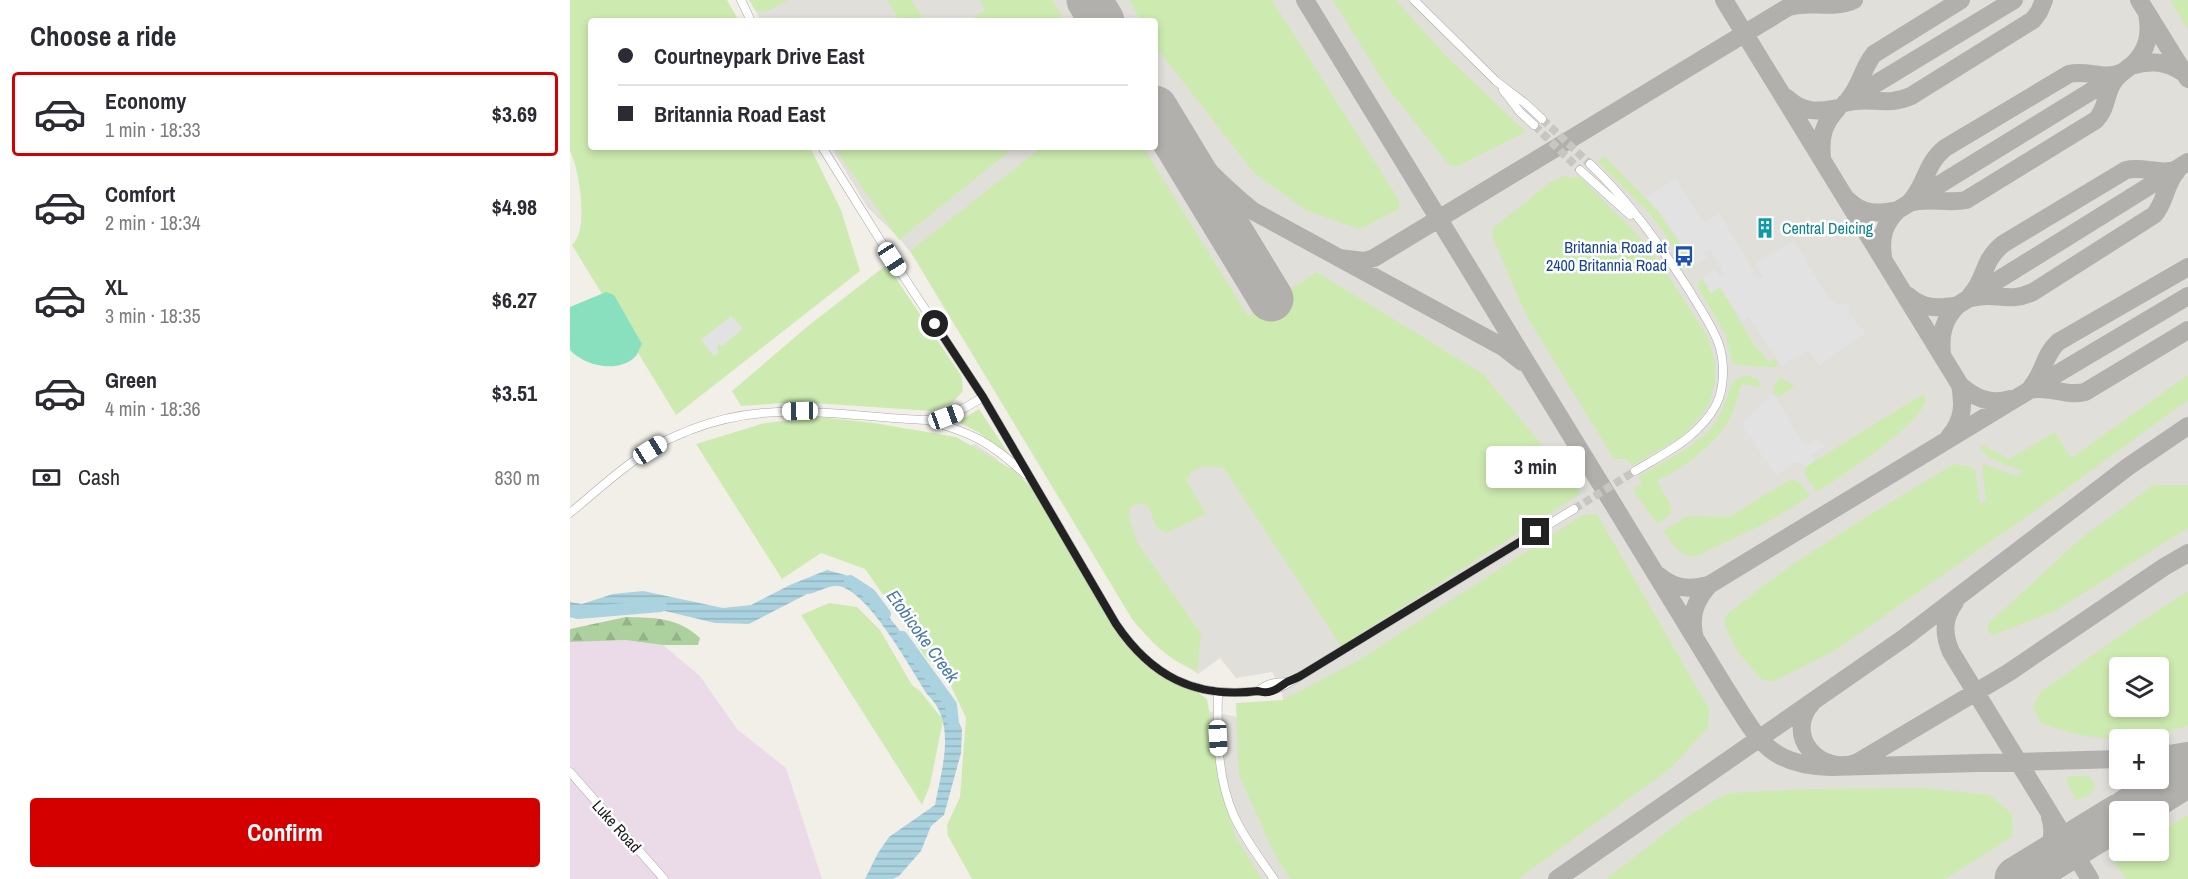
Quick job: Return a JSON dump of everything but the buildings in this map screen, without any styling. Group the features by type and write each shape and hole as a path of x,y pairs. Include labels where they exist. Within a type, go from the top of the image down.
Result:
{"street":[{"path":"741,0 750,18"},
{"path":"1414,0 1496,81 1542,119"},
{"path":"1496,81 1534,126"},
{"path":"824,150 983,397 1130,644 1149,663 1170,677 1194,687 1218,693 1258,691 1264,686 1287,682 1574,509"},
{"path":"1590,164 1614,187 1640,223 1660,245 1708,321 1719,343 1723,363 1722,386 1717,404 1701,426 1682,443 1635,471"},
{"path":"1580,170 1640,223"},
{"path":"570,513 639,456 663,441 737,415 770,411 800,411 926,420 959,412 983,397"},
{"path":"926,420 976,436 1032,480"},
{"path":"1218,693 1219,750 1226,792 1235,817 1274,879"},
{"name":"Luke Road","path":"570,772 664,879"}],"shaded area":[{"path":"752,0 2188,0 2188,879 1043,879 970,697 960,448 975,444 996,458 1022,487 1096,608 1193,708 1247,719 1283,700 1281,688 1272,672 1236,678 1220,658 1198,674 1160,649 1135,621 917,260 898,237 868,208 833,150 1158,150 1158,18 759,18"},
{"path":"1676,178 1703,223 1719,213 1757,278 1764,278 1755,264 1794,240 1828,297 1839,305 1853,303 1849,307 1849,314 1866,333 1819,366 1809,350 1781,366 1749,317 1742,321 1720,287 1711,293 1702,278 1715,270 1720,277 1724,274 1711,250 1704,252 1708,258 1695,265 1668,223 1646,197"},
{"path":"731,316 743,329 722,346 719,343 717,348 719,352 714,356 701,340"},
{"path":"1771,394 1776,398 1803,443 1809,444 1818,438 1825,447 1811,455 1815,461 1807,466 1796,462 1776,475 1742,425"},
{"path":"625,640 663,645 700,676 737,729 786,768 822,879 570,879 570,642"}],"green space":[{"path":"570,0 727,0 737,18 588,18 588,150 811,150 841,210 860,271 676,415 572,245 579,235 581,203 578,180 570,151"},
{"path":"749,0 788,0 770,10 756,12"},
{"path":"887,0 911,0 923,18 898,18"},
{"path":"980,0 1052,0 1063,18 973,18 985,10"},
{"path":"1129,0 1272,0 1399,200 1399,209 1360,229 1355,228 1306,210 1255,174 1158,50 1158,18 1139,18"},
{"path":"1333,0 1396,0 1446,56 1526,132 1456,167 1448,164 1386,86"},
{"path":"2170,0 2188,0 2188,30"},
{"path":"836,150 1011,150 899,240"},
{"path":"1038,150 1145,150 1248,316 1317,272 1483,374 1580,494 1341,646 1224,468 1202,466 1190,473 1187,481 1206,514 1166,533 1157,528 1148,506 1140,503 1131,507 1128,516 1137,542 1201,634 1197,671 1169,656 1132,619 910,251"},
{"path":"1604,156 1658,211 1696,268 1684,266 1664,232 1648,212 1597,161"},
{"path":"1577,174 1635,232 1657,259 1708,337 1715,362 1715,382 1710,401 1702,415 1682,436 1632,466 1627,459 1614,459 1527,317 1492,236 1493,228 1548,184 1566,175 1571,178 1577,177"},
{"path":"885,266 889,268 962,377 963,391 952,403 931,411 799,402 741,406 732,391 808,326"},
{"path":"1702,278 1711,293 1720,287 1758,351 1760,350 1768,362 1776,359 1778,363 1776,367 1733,364 1725,333 1697,286"},
{"path":"606,292 614,295 642,344 636,356 620,365 593,364 576,356 570,350 570,307"},
{"path":"1746,375 1758,379 1761,387 1742,384 1732,415 1721,432 1705,449 1685,464 1657,480 1672,508 1670,515 1657,524 1633,490 1642,483 1638,477 1692,445 1711,429 1720,415 1733,381"},
{"path":"2188,375 2188,400 2063,491 1834,651 1772,682 1761,679 1737,651 1725,626 1725,616 1768,582 1866,517 1954,464 1975,470 1980,504 1986,501 1982,466 1984,464 2016,476 2022,472 2020,469 1988,456 1979,449 1983,445 2009,459 2055,432 2071,458"},
{"path":"1781,378 1795,386 1779,397 1773,391 1776,382"},
{"path":"1923,394 1926,399 1922,409 1911,422 1879,449 1817,492 1806,477 1807,466"},
{"path":"979,409 1009,454 978,432 958,422"},
{"path":"820,417 874,423 956,437 1015,471 1044,500 1127,641 1207,699 1223,792 1235,836 1262,879 972,879 948,836 947,825 960,797 966,718 950,684 924,655 865,569 821,553 782,579 696,444 765,423"},
{"path":"1791,479 1801,483 1810,496 1766,523 1697,556 1681,552 1663,531 1687,516 1729,517"},
{"path":"2153,485 2188,485 2188,528 2055,611 1993,635 1987,631 1989,623 2079,540"},
{"path":"1597,514 1709,709 1708,727 1671,768 1518,879 1290,879 1275,855 1239,775 1236,703 1283,700 1357,661 1583,515"},
{"path":"2188,591 2188,725 2169,731 2169,729 2109,729 2109,739 2068,732 2041,723 2033,708 2040,692"},
{"path":"829,603 857,607 880,630 912,685 921,692 943,720 930,785 922,805 801,615"},
{"path":"626,617 674,622 700,638 698,645 663,645 625,640 570,642 570,629"},
{"path":"2069,776 2089,776 2095,785 2086,797 2076,800 2066,781"},
{"path":"1924,788 1990,795 2012,814 2013,836 1945,879 1606,879 1689,815 1728,793 1808,789"},
{"path":"2188,815 2188,879 2126,879 2114,861 2169,861 2169,826"}],"water":[{"name":"Etobicoke Creek","path":"827,570 849,576 879,605 901,632 923,671 947,698 962,729 961,753 944,815 931,826 921,851 899,876 893,879 865,879 889,837 935,805 943,761 945,732 936,705 899,649 875,615 850,591 838,586 807,594 749,624 715,623 644,606 604,608 581,613 570,612 570,602 582,604 613,594 643,591 723,608 751,605 790,585"}],"waterway":[{"name":"Etobicoke Creek","path":"850,581 870,594 885,614"},
{"name":"Etobicoke Creek","path":"570,611 578,613 661,606"},
{"name":"Etobicoke Creek","path":"902,637 951,705 953,724"}],"taxiway":[{"path":"1305,0 1726,689 1746,721 1766,746 1792,761 1831,767 2109,759"},
{"path":"1724,0 1960,385 1962,399 1960,419 1949,437"},
{"path":"1339,258 1364,261 1374,258 1800,0"},
{"path":"1789,7 1805,4 1838,4 1854,0"},
{"path":"1848,100 1874,54 1961,0"},
{"path":"1849,100 2014,0"},
{"path":"1845,103 1862,100 1894,101 1911,96 2033,20 2044,0"},
{"path":"2139,0 2188,79"},
{"path":"1909,203 1966,200 2096,120 2103,110 2114,81 2142,54 2149,28 2147,13"},
{"path":"2131,66 2158,63 2171,66 2184,73"},
{"path":"1909,203 1933,161 1945,148 2069,74 2109,75 2123,72"},
{"path":"1898,210 2116,76"},
{"path":"1787,98 1805,109 1838,108 1824,131 1822,158"},
{"path":"1164,122 1207,169 1253,211 1503,347 1522,362"},
{"path":"1958,305 2188,162"},
{"path":"1970,296 1991,257 2003,244 2126,170 2164,172 2176,170"},
{"path":"1972,298 1980,296 2016,297 2033,292 2154,215 2177,171"},
{"path":"1848,200 1865,211 1898,210 1889,220 1884,231 1883,257"},
{"path":"2032,386 2050,352 2058,342 2188,267"},
{"path":"1907,295 1931,307 1958,305 1949,316 1944,328 1942,355"},
{"path":"1694,634 1695,608 1709,585 2188,296"},
{"path":"2029,390 2085,392 2188,330"},
{"path":"1960,385 1971,394 1989,401 2010,399"},
{"path":"1557,879 1904,638 2129,466 2188,426"},
{"path":"1812,703 1804,715 1802,728 1804,740 1810,750 1831,764 1844,765 1858,762 2008,673 2188,553"},
{"path":"1658,575 1676,586 1695,588 1709,585"},
{"path":"1955,602 1946,620 1947,639 1951,652 2090,879"},
{"path":"2169,754 2188,751"},
{"path":"2039,865 2051,842 2050,817"}],"runway":[{"path":"1089,0 1100,18"},
{"path":"1158,113 1271,299"},
{"path":"2145,801 2188,774"},
{"path":"2017,879 2109,823"}],"tunnel":[{"path":"1542,119 1590,164"},
{"path":"1534,125 1580,170"},
{"path":"1574,509 1635,471"}],"place":[{"name":"Central Deicing","path":"1765,228"},
{"name":"Britannia Road at 2400 Britannia Road","path":"1684,256"}],"route":[{"path":"935,324 983,397 1116,624 1130,644 1149,663 1170,677 1194,687 1218,693 1258,691 1264,693 1281,688 1287,682 1536,532"}]}
